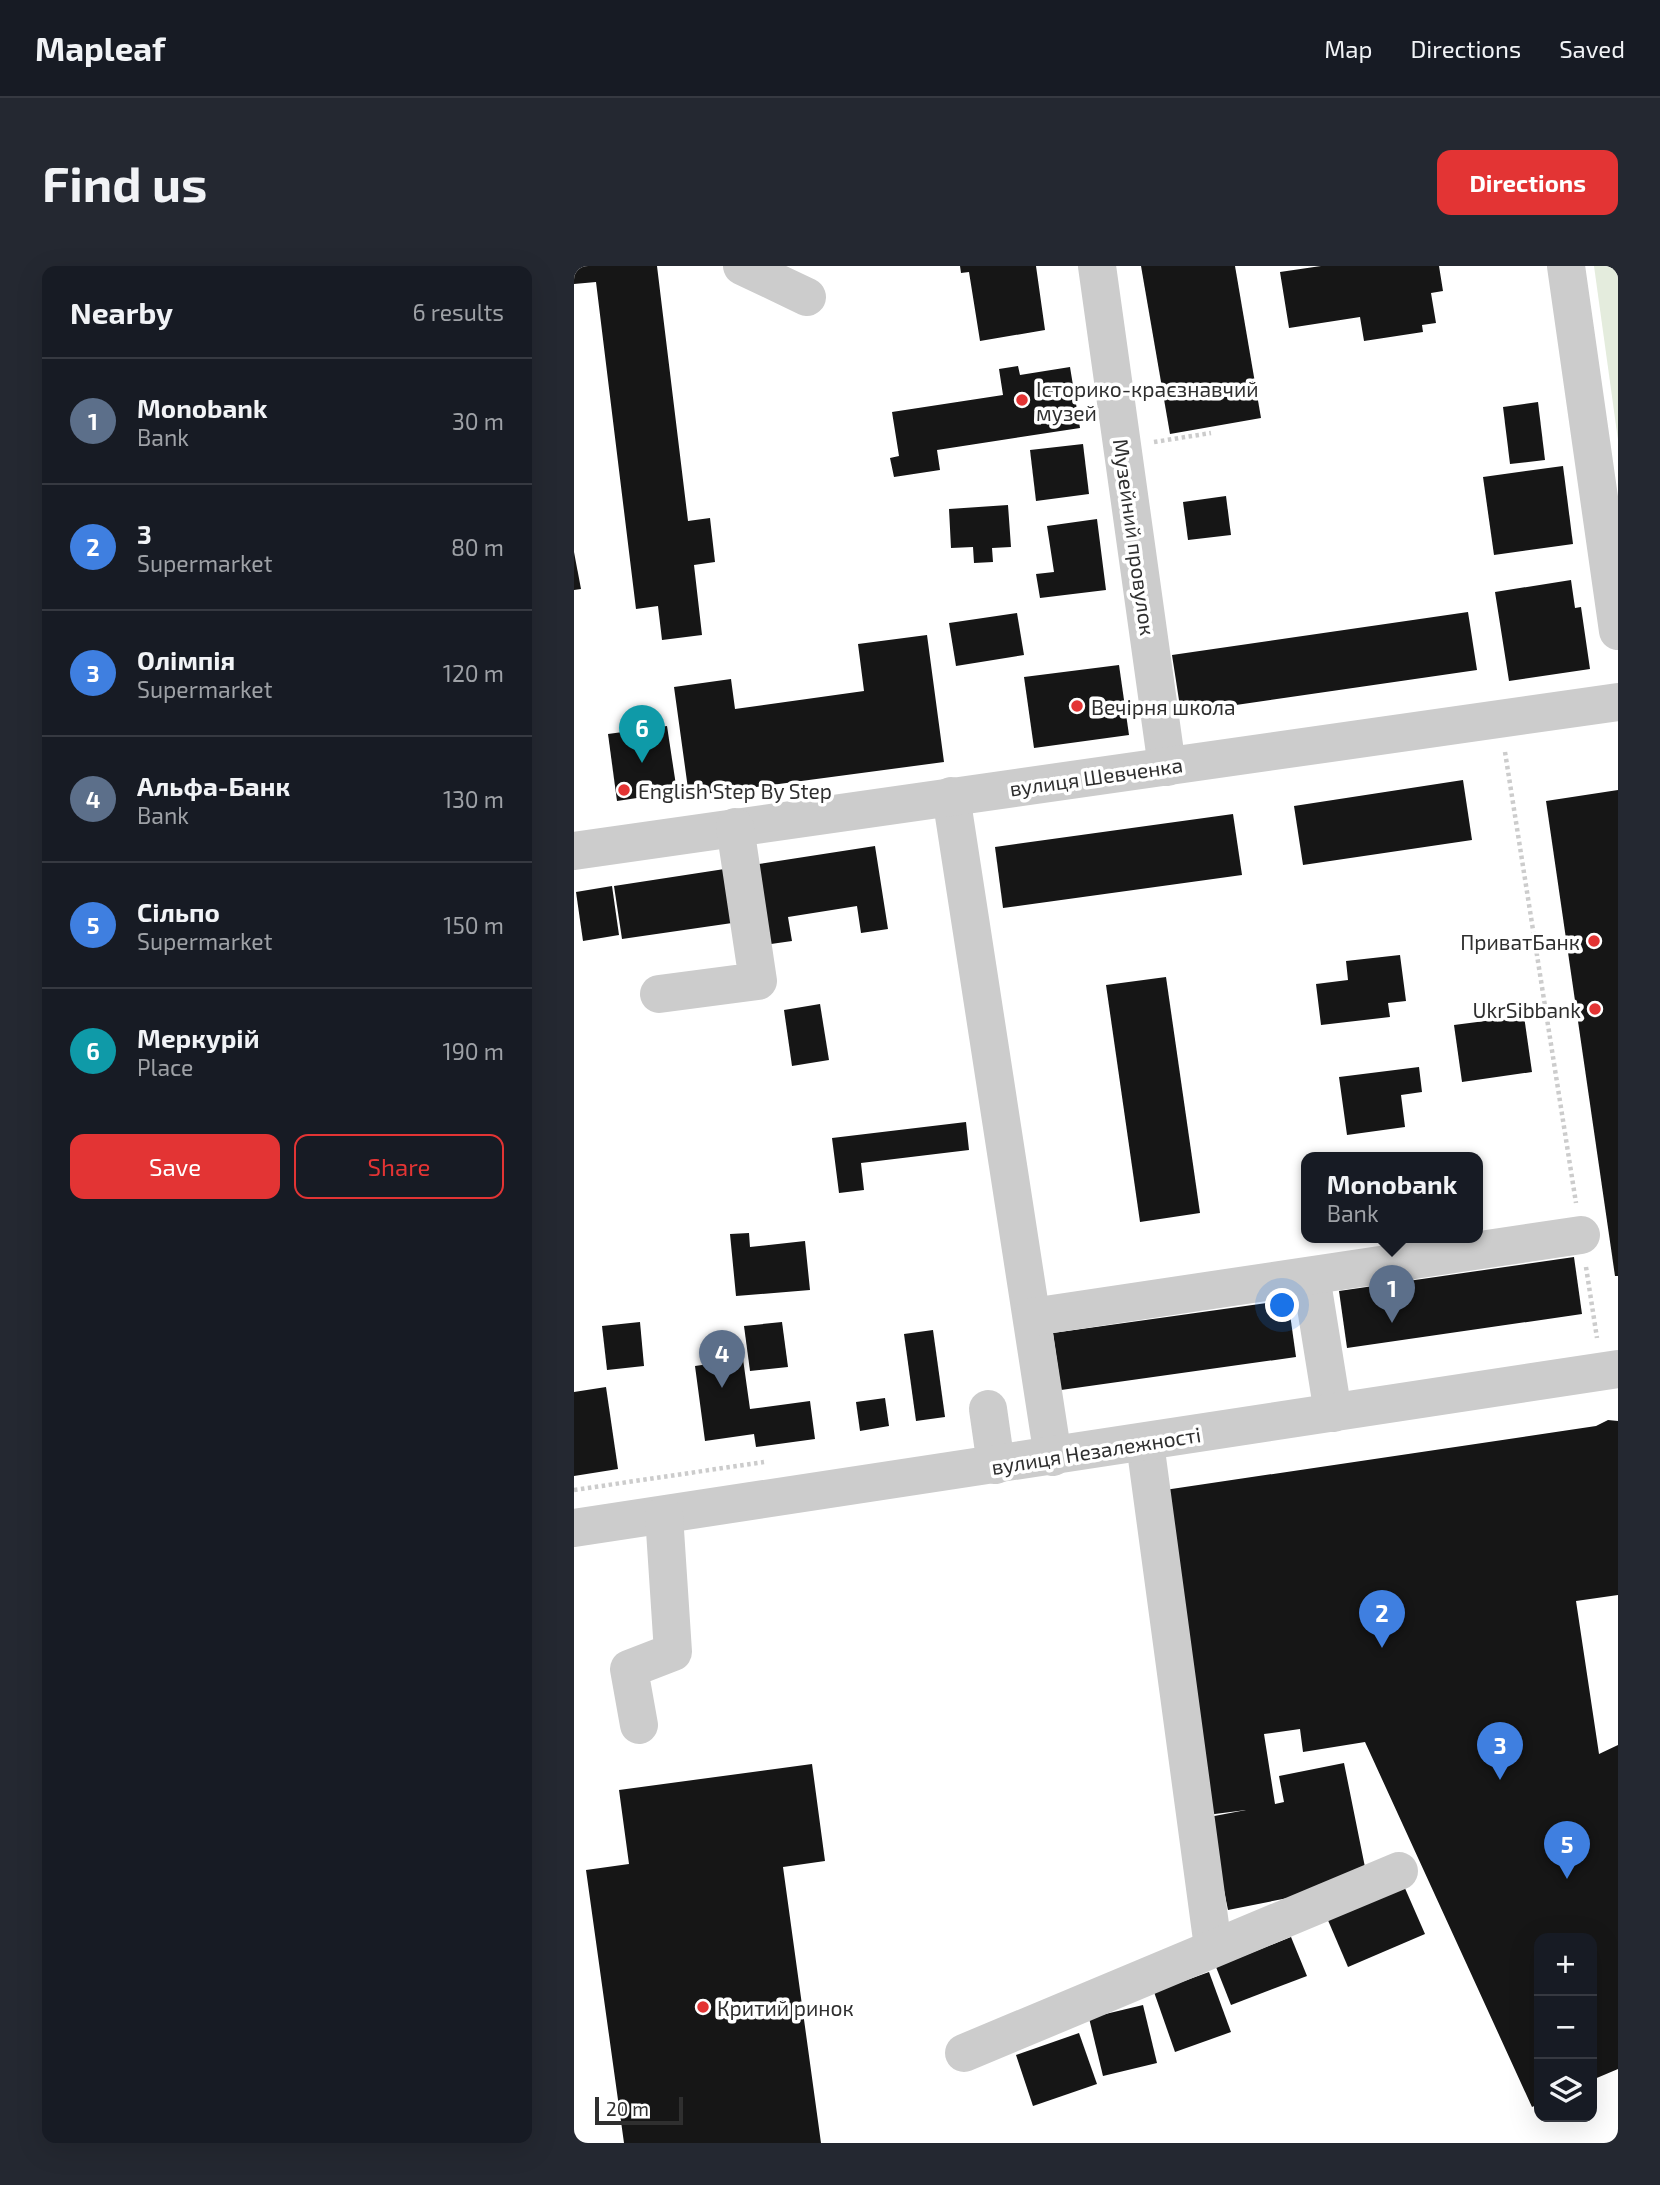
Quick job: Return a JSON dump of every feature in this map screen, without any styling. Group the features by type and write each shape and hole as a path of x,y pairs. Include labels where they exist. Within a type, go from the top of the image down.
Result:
{"street":[{"path":"742,266 807,297"},
{"name":"Музейний провулок","path":"1097,266 1167,766"},
{"path":"1566,266 1618,631"},
{"name":"вулиця Шевченка","path":"574,850 1618,702"},
{"path":"951,796 1053,1457"},
{"path":"659,994 758,981 735,827"},
{"path":"1032,1317 1581,1235"},
{"path":"1311,1276 1333,1413"},
{"name":"вулиця Незалежності","path":"574,1528 1610,1370"},
{"path":"988,1409 996,1465"},
{"path":"1145,1443 1213,1947"},
{"path":"639,1725 629,1669 673,1652 664,1515"},
{"path":"964,2053 1399,1871"}],"path":[{"path":"1122,447 1211,433"},
{"path":"1500,720 1581,1235 1610,1370"}],"green space":[{"path":"1594,266 1618,266 1618,440"}],"building":[{"path":"574,266 657,266 688,521 710,518 715,562 694,565 702,635 662,640 658,606 636,609 596,282 574,284"},
{"path":"960,266 1036,266 1045,330 980,341 969,272 961,273"},
{"path":"1141,266 1235,266 1261,418 1170,434"},
{"path":"1321,266 1439,266 1443,291 1431,293 1436,323 1422,325 1423,332 1364,341 1360,317 1289,328 1280,272"},
{"path":"1018,366 1020,375 1070,367 1080,428 937,450 940,470 894,477 890,458 899,456 892,412 1003,395 999,369"},
{"path":"1538,402 1545,460 1510,464 1503,407"},
{"path":"1083,444 1089,494 1036,501 1030,450"},
{"path":"1563,466 1573,544 1494,555 1483,477"},
{"path":"1226,496 1231,535 1188,540 1183,502"},
{"path":"1008,505 1011,547 992,548 993,562 974,563 973,547 951,548 949,509"},
{"path":"1097,519 1106,590 1040,598 1036,574 1054,572 1047,526"},
{"path":"574,552 581,589 574,590"},
{"path":"1571,580 1575,608 1581,607 1590,669 1509,681 1495,592"},
{"path":"1468,612 1477,670 1181,713 1172,655"},
{"path":"1017,613 1024,655 956,666 949,623"},
{"path":"927,635 944,762 689,796 674,687 731,679 735,709 864,691 858,644"},
{"name":"Вечірня школа","path":"1119,665 1129,735 1034,748 1024,677"},
{"path":"667,726 677,792 617,801 608,734"},
{"path":"1463,780 1472,840 1303,865 1294,806"},
{"path":"1618,790 1618,1276 1615,1276 1546,801"},
{"path":"1233,814 1242,875 1003,908 995,847"},
{"path":"875,846 888,929 861,933 857,906 788,917 792,941 764,945 752,865"},
{"path":"731,868 739,922 622,939 614,886"},
{"path":"612,886 619,935 583,941 576,892"},
{"path":"1400,955 1406,1001 1388,1003 1390,1017 1321,1025 1316,984 1348,980 1346,961"},
{"path":"1166,977 1200,1213 1140,1222 1106,985"},
{"path":"820,1004 829,1060 792,1066 784,1010"},
{"path":"1524,1016 1532,1072 1462,1082 1454,1025"},
{"path":"1419,1067 1422,1092 1401,1095 1405,1127 1347,1135 1339,1077"},
{"path":"966,1122 969,1150 861,1163 864,1190 839,1193 832,1138"},
{"path":"749,1233 750,1247 805,1241 810,1290 736,1296 730,1234"},
{"path":"1574,1257 1582,1314 1347,1348 1339,1291"},
{"path":"1288,1300 1296,1357 1061,1390 1053,1333"},
{"path":"640,1322 644,1366 607,1370 602,1326"},
{"path":"782,1322 788,1367 750,1371 744,1326"},
{"path":"933,1330 945,1417 916,1421 904,1334"},
{"path":"743,1359 750,1409 810,1401 815,1439 756,1447 754,1434 705,1441 695,1366"},
{"path":"606,1387 618,1469 574,1476 574,1392"},
{"path":"885,1398 889,1426 860,1431 856,1402"},
{"path":"1608,1420 1618,1421 1618,1595 1576,1601 1599,1754 1618,1745 1618,2069 1597,2078 1597,1933 1534,1933 1532,2107 1365,1742 1303,1752 1300,1729 1264,1734 1275,1804 1284,1802 1279,1776 1344,1763 1368,1882 1228,1910 1209,1817 1246,1810 1207,1815 1158,1491 1596,1426"},
{"name":"Критий ринок","path":"812,1764 825,1861 783,1867 821,2143 624,2143 586,1870 629,1864 619,1790"},
{"path":"1404,1886 1425,1934 1348,1967 1327,1918"},
{"path":"1291,1937 1307,1976 1231,2005 1216,1967"},
{"path":"1209,1972 1231,2032 1175,2052 1154,1992"},
{"path":"1143,2005 1157,2063 1103,2076 1089,2018"},
{"path":"1079,2033 1097,2084 1033,2106 1016,2055"}],"place":[{"name":"Історико-краєзнавчий музей","path":"1022,400"},
{"name":"Вечірня школа","path":"1077,706"},
{"name":"Меркурій","path":"642,763"},
{"name":"English Step By Step","path":"624,790"},
{"name":"ПриватБанк","path":"1594,941"},
{"name":"UkrSibbank","path":"1595,1009"},
{"name":"Monobank","path":"1392,1323"},
{"name":"Альфа-Банк","path":"722,1388"},
{"name":"3","path":"1382,1648"},
{"name":"Олімпія","path":"1500,1780"},
{"name":"Сільпо","path":"1567,1879"},
{"name":"Критий ринок","path":"703,2007"}]}
